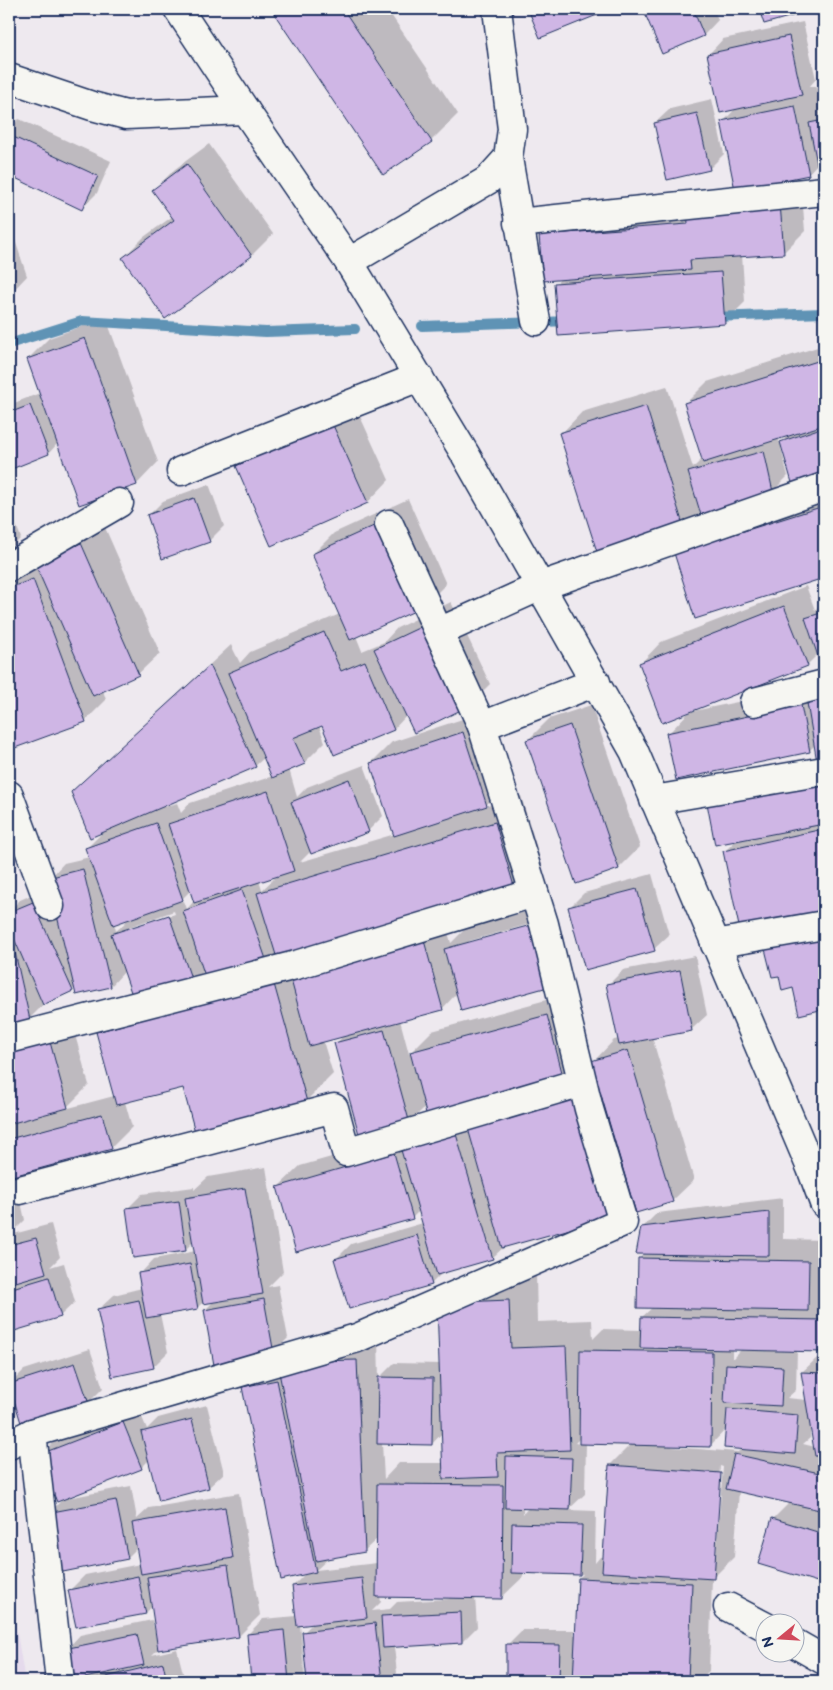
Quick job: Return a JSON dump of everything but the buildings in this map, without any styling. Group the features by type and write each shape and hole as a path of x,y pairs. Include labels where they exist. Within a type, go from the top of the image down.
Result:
{"street":[{"path":"178,9 349,262 541,586 634,751 715,944 818,1167 824,1203"},
{"path":"497,9 512,129 508,158 536,321"},
{"path":"9,78 92,106 126,115 245,110"},
{"path":"349,262 488,180 508,158"},
{"path":"518,223 824,191"},
{"path":"181,471 419,378"},
{"path":"439,632 541,586 824,487"},
{"path":"9,567 119,503"},
{"path":"60,1681 20,1439 357,1338 623,1222 589,1110 544,924 482,726 390,524"},
{"path":"482,726 596,682"},
{"path":"754,702 824,684"},
{"path":"654,800 824,771"},
{"path":"9,794 50,906"},
{"path":"9,1039 296,965 534,893"},
{"path":"715,944 824,925"},
{"path":"20,1190 334,1108 346,1152 582,1082"},
{"path":"728,1607 756,1622"},
{"path":"806,1650 824,1660"}],"shaded area":[{"path":"9,1585 25,1681 9,1681"}],"waterway":[{"path":"713,317 824,313"},
{"path":"9,344 82,321 266,332 355,329"},
{"path":"422,326 571,321"}]}
